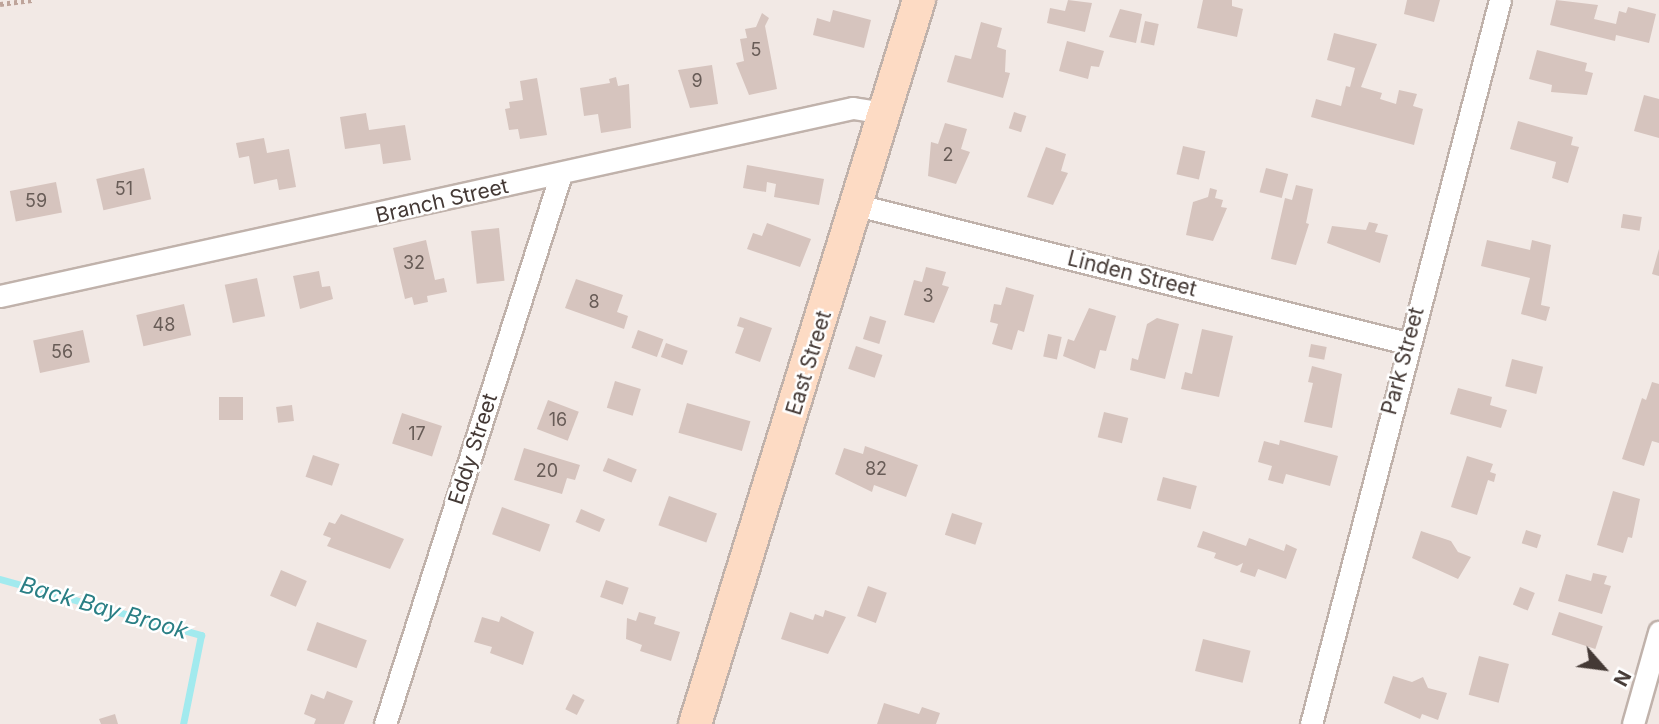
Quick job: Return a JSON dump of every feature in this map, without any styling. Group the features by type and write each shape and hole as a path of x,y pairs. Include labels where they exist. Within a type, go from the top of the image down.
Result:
{"main road":[{"name":"East Street","path":"695,724 919,0"}],"street":[{"name":"Park Street","path":"1311,724 1407,343 1500,0"},
{"name":"Branch Street","path":"0,296 853,108 884,113"},
{"name":"Eddy Street","path":"385,724 561,174"},
{"name":"Linden Street","path":"857,205 1407,343"},
{"path":"1633,724 1659,632"}],"path":[{"path":"0,4 34,0"}],"building":[{"path":"1068,0 1092,3 1085,32 1047,23 1050,8 1065,11"},
{"path":"1203,0 1232,0 1232,6 1243,9 1237,37 1197,28"},
{"path":"1407,0 1440,0 1434,22 1404,14"},
{"path":"1556,0 1598,5 1594,19 1616,24 1619,11 1626,13 1628,7 1656,14 1649,43 1616,35 1615,41 1550,25"},
{"path":"1120,9 1142,14 1136,43 1109,37"},
{"path":"833,10 871,20 864,48 813,35 817,18 830,22"},
{"path":"762,13 769,18 765,26 777,89 749,95 736,63 744,61 740,39 747,38 745,29 756,27"},
{"path":"1145,21 1159,24 1154,45 1140,43"},
{"path":"981,22 1002,28 997,47 1006,50 1005,72 1010,73 1003,98 947,82 955,55 971,59"},
{"path":"1334,33 1377,44 1361,87 1382,93 1380,99 1396,104 1399,90 1417,94 1413,106 1423,109 1414,145 1311,117 1316,99 1341,106 1346,86 1350,87 1355,68 1327,60"},
{"path":"1067,41 1104,51 1099,67 1091,66 1088,79 1059,71"},
{"path":"1537,50 1587,63 1585,71 1593,73 1587,95 1551,92 1552,85 1529,79"},
{"path":"712,65 718,104 690,108 678,70"},
{"path":"616,77 618,86 629,84 631,128 601,133 598,114 584,116 580,88 610,83 609,79"},
{"path":"537,78 547,135 520,139 518,129 509,130 505,109 510,108 509,102 523,100 520,81"},
{"path":"1644,95 1659,99 1659,138 1634,131"},
{"path":"1014,112 1026,116 1021,132 1009,128"},
{"path":"366,113 369,130 405,125 411,160 383,164 380,144 345,149 340,117"},
{"path":"1518,121 1573,137 1571,145 1579,147 1568,183 1552,178 1556,162 1510,149"},
{"path":"945,123 967,129 961,149 970,152 956,184 928,176 931,142 938,144"},
{"path":"264,138 267,153 289,149 296,187 279,190 277,179 254,184 249,156 239,158 236,143"},
{"path":"1183,146 1205,151 1199,179 1176,174"},
{"path":"1046,147 1066,154 1061,171 1068,173 1053,205 1027,197"},
{"path":"747,165 824,179 819,205 774,197 776,184 767,182 766,192 743,188"},
{"path":"144,168 151,199 103,210 96,179"},
{"path":"1266,168 1288,174 1282,198 1260,192"},
{"path":"56,182 62,212 16,221 10,191"},
{"path":"1296,185 1313,189 1306,223 1309,224 1296,265 1271,259 1285,198 1292,200"},
{"path":"1210,188 1217,190 1215,198 1223,200 1221,207 1227,208 1213,241 1186,235 1193,202 1208,197"},
{"path":"1623,214 1642,217 1640,231 1621,228"},
{"path":"1369,222 1378,224 1375,232 1388,235 1380,263 1327,243 1332,226 1366,230"},
{"path":"767,223 811,239 800,267 747,249 753,233 762,236"},
{"path":"499,228 505,281 477,284 471,231"},
{"path":"426,240 435,280 444,278 447,292 427,296 428,302 414,305 412,297 405,299 393,248"},
{"path":"1487,240 1530,250 1532,240 1551,245 1541,305 1550,307 1546,321 1521,314 1530,278 1481,266"},
{"path":"1659,249 1659,276 1652,274"},
{"path":"926,267 946,272 942,285 949,287 934,323 904,315 914,280 922,282"},
{"path":"319,271 322,287 330,286 333,299 300,309 293,276"},
{"path":"257,278 265,316 233,323 225,285"},
{"path":"576,279 623,295 617,312 628,316 624,329 565,308"},
{"path":"1006,287 1034,295 1024,332 1018,330 1012,350 992,344 998,324 990,322 994,304 1001,305"},
{"path":"184,304 191,335 143,346 136,315"},
{"path":"1089,308 1116,316 1106,351 1100,350 1095,369 1063,356 1068,339 1074,341"},
{"path":"870,316 886,321 879,344 863,339"},
{"path":"740,317 772,328 760,362 735,353 744,328 737,326"},
{"path":"1157,318 1179,324 1165,379 1130,370 1132,358 1138,360 1147,324"},
{"path":"1202,329 1233,336 1219,397 1181,389 1185,372 1192,374"},
{"path":"83,330 90,362 40,373 33,341"},
{"path":"638,330 663,339 657,357 632,348"},
{"path":"1048,334 1062,337 1057,359 1043,356"},
{"path":"666,343 688,351 682,365 661,357"},
{"path":"1311,344 1327,347 1324,360 1309,357"},
{"path":"856,346 882,355 875,378 848,369"},
{"path":"1512,359 1543,367 1536,394 1505,386"},
{"path":"1312,366 1342,374 1332,428 1304,422 1313,383 1308,382"},
{"path":"615,381 641,389 633,416 607,408"},
{"path":"1652,382 1659,384 1659,443 1652,441 1644,466 1622,459 1642,398 1646,400"},
{"path":"1458,388 1492,397 1490,405 1507,410 1501,428 1450,414"},
{"path":"219,397 243,397 243,420 219,420"},
{"path":"548,400 579,412 568,441 537,429"},
{"path":"687,403 750,421 742,451 678,433"},
{"path":"292,405 294,421 278,423 276,407"},
{"path":"1104,412 1128,418 1122,443 1098,437"},
{"path":"402,413 442,426 432,456 392,443"},
{"path":"1280,440 1338,456 1330,486 1286,474 1283,484 1268,480 1272,466 1258,462 1264,441 1279,445"},
{"path":"865,446 918,465 906,497 874,485 872,492 835,474 844,448 863,454"},
{"path":"524,448 580,465 575,480 567,478 562,494 514,480"},
{"path":"313,455 339,464 332,486 306,477"},
{"path":"1467,456 1493,464 1490,472 1496,474 1494,482 1488,480 1477,515 1451,507"},
{"path":"608,458 637,470 631,483 603,471"},
{"path":"1163,477 1197,486 1191,509 1157,500"},
{"path":"1613,491 1640,499 1632,538 1628,537 1623,553 1597,545"},
{"path":"669,496 717,513 706,543 658,525"},
{"path":"502,507 550,524 540,552 492,534"},
{"path":"581,509 605,519 599,532 576,522"},
{"path":"952,513 982,523 975,545 945,535"},
{"path":"341,514 404,539 390,569 327,546 331,538 323,535 329,522 335,524"},
{"path":"1526,530 1541,535 1537,548 1522,543"},
{"path":"1203,531 1246,546 1249,538 1284,551 1286,544 1297,549 1286,579 1258,569 1255,577 1240,572 1243,563 1237,566 1214,558 1216,553 1197,547"},
{"path":"1421,531 1451,541 1458,552 1471,557 1458,579 1412,558"},
{"path":"281,570 307,581 296,607 270,596"},
{"path":"1593,573 1607,576 1604,584 1611,586 1602,614 1558,601 1566,574 1591,581"},
{"path":"606,580 629,588 623,605 600,597"},
{"path":"868,586 887,593 876,623 857,616"},
{"path":"1520,587 1535,593 1528,611 1513,605"},
{"path":"825,610 846,617 828,654 781,639 790,612 813,620 815,614 823,617"},
{"path":"639,612 656,617 654,624 680,632 671,661 640,651 642,645 626,639 627,618 636,621"},
{"path":"1559,612 1603,626 1595,649 1552,635"},
{"path":"501,616 534,632 523,665 490,653 492,647 474,642 482,617 499,622"},
{"path":"317,622 367,640 357,668 307,650"},
{"path":"1203,639 1251,651 1243,683 1195,671"},
{"path":"1479,656 1509,664 1499,703 1469,695"},
{"path":"1393,676 1412,682 1423,677 1428,688 1447,693 1438,720 1422,714 1420,719 1384,703"},
{"path":"327,691 353,701 344,724 314,724 316,719 304,714 311,694 324,699"},
{"path":"573,694 585,700 577,715 565,709"},
{"path":"884,703 919,714 922,707 940,713 936,724 877,724"},
{"path":"115,714 118,724 101,724 99,719"}],"waterway":[{"name":"Back Bay Brook","path":"0,579 201,635 183,724"}]}
